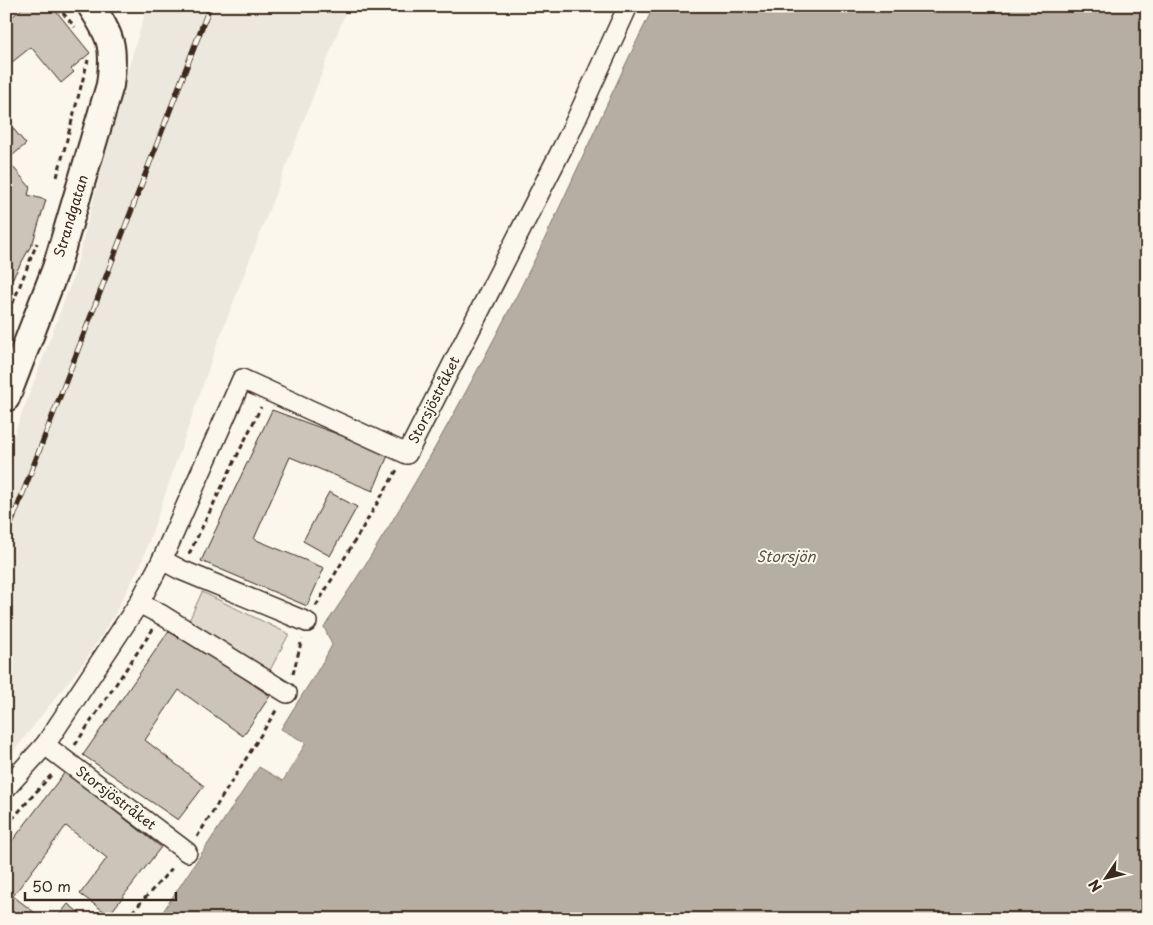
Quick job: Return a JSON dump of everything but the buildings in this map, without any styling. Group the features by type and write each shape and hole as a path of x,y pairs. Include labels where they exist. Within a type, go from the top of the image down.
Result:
{"main road":[{"name":"Strandgatan","path":"6,398 56,268 110,85 114,57 106,29 91,6"}],"street":[{"name":"Storsjöstråket","path":"6,788 45,744 139,603 162,560 242,379 407,454 570,133 628,6"},
{"path":"162,560 181,570 307,622"},
{"path":"139,603 162,615 287,693"},
{"name":"Storsjöstråket","path":"45,744 187,852"}],"path":[{"path":"57,6 81,34"},
{"path":"56,181 91,52"},
{"path":"6,320 39,238"},
{"path":"126,919 187,852 231,786 287,693 307,622 407,454"}],"shaded area":[{"path":"147,6 348,6 216,347 141,564 112,619 87,658 6,761 6,456 74,275 124,83"},
{"path":"202,592 289,634 268,674 188,623"}],"water":[{"name":"Storsjön","path":"654,6 1147,6 1147,919 158,919 259,767 283,781 306,743 281,729 332,645 324,627 402,505 473,378 536,258"}],"railway":[{"path":"6,537 210,6"}]}
